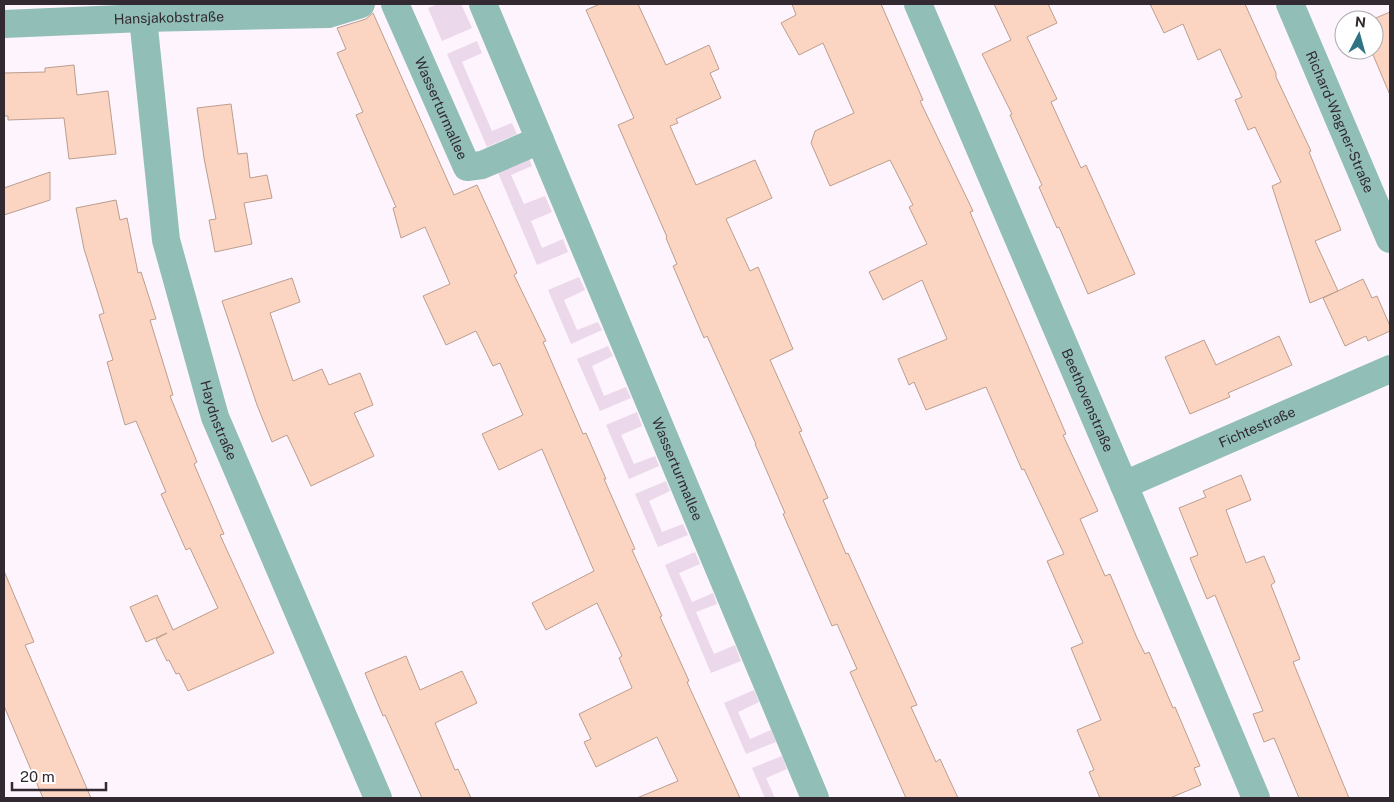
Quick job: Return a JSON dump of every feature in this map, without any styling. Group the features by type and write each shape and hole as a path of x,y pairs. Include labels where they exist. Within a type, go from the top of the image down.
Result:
{"street":[{"name":"Hansjakobstraße","path":"4,24 143,18 328,14 361,4"},
{"name":"Wasserturmallee","path":"394,4 467,167 482,165 540,140"},
{"name":"Wasserturmallee","path":"483,4 815,798"},
{"name":"Beethovenstraße","path":"918,4 1256,798"},
{"name":"Richard-Wagner-Straße","path":"1290,4 1390,239"},
{"name":"Haydnstraße","path":"143,18 166,240 215,417 378,798"},
{"name":"Fichtestraße","path":"1124,485 1390,369"}],"shaded area":[{"path":"438,4 461,4 472,28 442,41 428,8"},
{"path":"477,41 482,53 462,62 492,131 512,123 517,134 487,147 447,54"},
{"path":"528,155 532,166 511,175 524,204 545,196 552,212 531,221 542,248 563,239 568,252 537,265 496,168"},
{"path":"579,277 585,290 564,300 577,330 598,322 602,330 571,344 548,290"},
{"path":"608,346 613,356 592,366 604,396 626,387 631,398 600,411 577,359"},
{"path":"637,412 642,426 621,435 634,464 655,456 659,466 629,479 606,425"},
{"path":"666,481 670,491 649,501 662,532 683,524 688,535 658,547 635,494"},
{"path":"695,552 700,564 679,573 692,602 713,593 717,604 696,612 714,654 735,645 741,661 711,673 665,565"},
{"path":"754,690 759,702 738,712 750,739 771,730 776,742 746,754 724,703"},
{"path":"782,756 787,769 766,778 775,798 765,798 752,768"}],"building":[{"path":"600,4 638,4 666,65 709,45 719,69 710,73 721,98 676,119 678,123 670,126 696,185 755,160 772,198 726,219 750,271 758,267 793,349 770,360 802,431 799,432 828,498 823,500 846,554 848,553 917,705 911,707 936,762 940,759 958,798 906,798 850,672 857,669 837,624 832,626 783,514 785,513 756,444 707,336 704,338 673,266 677,264 667,237 618,125 634,118 586,10"},
{"path":"792,4 881,4 923,100 920,101 973,211 970,212 1066,434 1063,435 1098,511 1080,519 1105,576 1110,574 1137,638 1145,654 1149,652 1173,708 1175,707 1200,766 1194,768 1201,785 1170,798 1100,798 1089,772 1094,770 1077,730 1101,720 1071,648 1083,643 1047,561 1064,554 1024,469 1022,470 986,387 926,410 914,382 909,385 898,359 947,339 922,280 883,300 869,272 927,244 909,207 913,205 890,160 830,186 811,143 815,131 854,113 823,43 799,55 781,23 796,15"},
{"path":"994,4 1048,4 1057,23 1027,37 1057,99 1051,102 1081,168 1086,165 1135,274 1088,294 1059,227 1057,228 1039,187 1042,185 1010,115 1012,114 982,54 1011,40"},
{"path":"1150,4 1245,4 1276,73 1276,77 1311,151 1309,152 1341,230 1315,241 1338,291 1310,303 1272,186 1281,182 1255,127 1248,130 1235,100 1242,97 1220,49 1198,60 1183,24 1164,33"},
{"path":"1390,12 1390,95 1375,60 1384,60 1384,15"},
{"path":"373,13 454,195 477,185 517,273 514,275 546,341 543,342 583,434 586,433 606,479 604,479 635,549 632,550 689,681 687,682 740,798 637,798 678,781 657,737 596,767 584,742 591,739 579,714 632,688 619,658 622,656 597,603 546,630 532,603 594,571 542,449 499,470 482,434 523,415 500,363 493,366 476,331 446,345 423,296 450,284 425,227 401,238 393,208 396,207 356,115 363,112 337,53 346,49 337,28 366,19"},
{"path":"74,65 77,95 108,91 116,154 69,159 64,118 8,120 8,116 4,116 4,73 45,72 45,68"},
{"path":"231,104 238,154 247,153 250,178 267,175 272,198 244,203 252,244 215,252 209,220 216,219 204,158 197,108"},
{"path":"50,172 50,200 4,215 4,188"},
{"path":"116,200 120,220 127,218 138,273 141,272 156,319 150,320 173,395 170,396 197,462 194,464 224,534 220,535 274,653 188,691 179,673 176,674 169,660 167,661 156,639 167,633 146,642 130,607 157,595 173,630 218,608 190,548 186,550 161,494 166,492 136,421 125,425 107,362 113,360 99,315 104,313 84,249 76,208"},
{"path":"292,278 300,302 270,313 293,381 322,369 329,385 360,373 373,405 354,413 374,456 311,486 287,435 272,442 257,405 222,301"},
{"path":"1363,279 1372,298 1377,296 1390,326 1390,331 1368,341 1366,336 1345,346 1323,298"},
{"path":"1279,336 1292,365 1228,393 1230,397 1190,414 1165,357 1204,340 1216,365"},
{"path":"1241,475 1251,500 1226,510 1246,563 1264,556 1275,582 1271,585 1300,659 1293,662 1349,798 1299,798 1274,738 1264,742 1253,714 1263,711 1215,595 1207,599 1190,558 1198,555 1179,508 1206,497 1203,491"},
{"path":"4,571 34,642 25,645 91,798 43,798 4,706"},
{"path":"406,656 420,690 462,671 477,703 435,723 455,770 458,769 471,798 422,798 385,715 383,716 365,673"}]}
